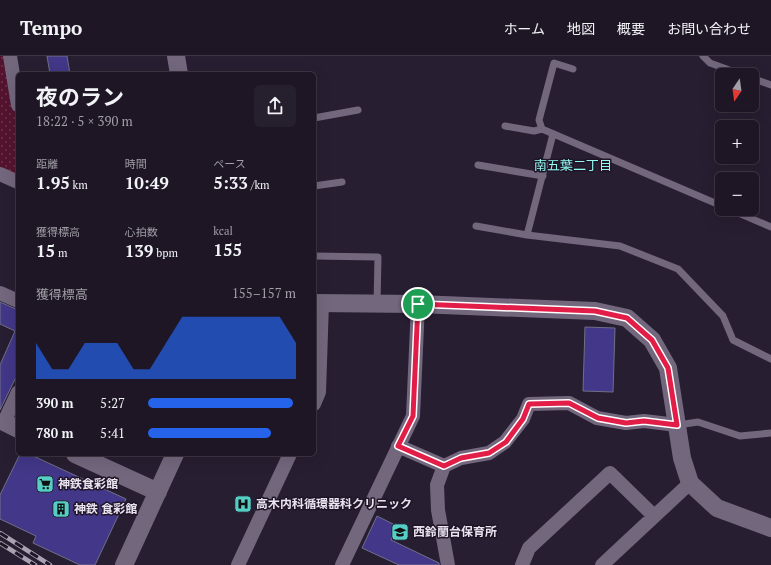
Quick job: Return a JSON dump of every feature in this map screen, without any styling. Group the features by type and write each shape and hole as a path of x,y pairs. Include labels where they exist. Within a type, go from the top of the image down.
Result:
{"street":[{"path":"10,56 16,93"},
{"path":"176,56 179,72"},
{"path":"0,174 16,181"},
{"path":"0,292 16,300"},
{"path":"316,399 319,392 318,303 418,304 595,311 627,318 652,340 668,368 682,458 690,483 717,508 771,528"},
{"path":"342,565 413,416 418,304"},
{"path":"7,424 16,398"},
{"path":"448,565 438,510 437,485 444,466 461,458 489,453 506,442 523,419 529,404 569,403 598,418 626,423 644,421 677,425"},
{"path":"398,446 444,466"},
{"path":"84,456 158,492"},
{"path":"124,565 174,456"},
{"path":"238,565 289,456"},
{"path":"522,565 529,548 610,473 654,516"},
{"path":"602,565 690,483"}],"lane":[{"path":"703,56 710,62 725,68"},
{"path":"542,129 539,120 554,63 573,69"},
{"path":"759,81 771,86"},
{"path":"316,118 358,110"},
{"path":"505,126 534,131 542,129 715,203"},
{"path":"528,235 553,134"},
{"path":"478,165 543,176"},
{"path":"316,186 342,182"},
{"path":"745,216 771,227"},
{"path":"476,226 528,235 620,246 678,269 723,316 733,340 771,359"},
{"path":"316,256 378,257 377,304"},
{"path":"677,425 698,422 740,436 771,433"}],"shaded area":[{"path":"0,56 10,56 16,93 16,181 0,174"}],"building":[{"path":"47,56 67,56 70,72 50,72"},
{"path":"0,302 16,309 16,377 0,410 0,365 15,331 0,324"},
{"path":"585,327 615,328 613,392 583,391"},
{"name":"神鉄 食彩館","path":"19,456 33,456 126,499 95,565 80,565 33,543 36,536 0,519 0,495"},
{"path":"377,516 397,526 391,540 439,563 439,565 399,565 362,548"}],"railway":[{"path":"0,533 50,565"},
{"path":"0,543 35,565"}],"place":[{"name":"神鉄食彩館","path":"45,484"},
{"name":"高木内科循環器科クリニック","path":"243,504"},
{"name":"神鉄 食彩館","path":"61,509"},
{"name":"西鈴蘭台保育所","path":"400,532"}],"district":[{"name":"南五葉二丁目","path":"573,165"}],"route":[{"path":"418,304 595,311 627,318 652,340 668,368 677,425 644,421 626,423 598,418 569,403 529,404 523,419 506,442 489,453 461,458 444,466 398,446 413,416 418,304"}]}
